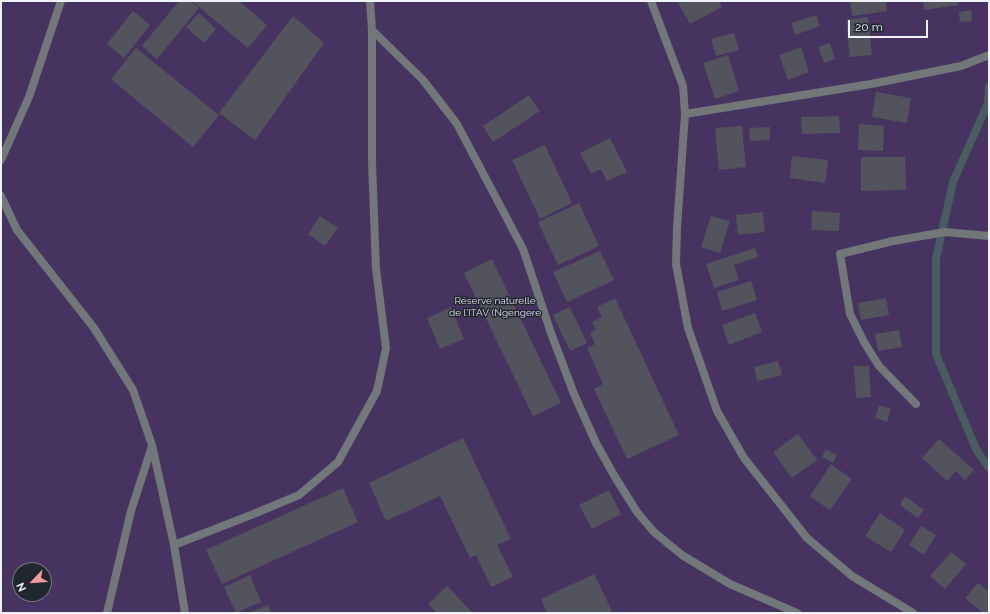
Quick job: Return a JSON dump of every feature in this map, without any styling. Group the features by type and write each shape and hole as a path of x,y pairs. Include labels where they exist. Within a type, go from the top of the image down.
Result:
{"street":[{"path":"1,160 29,97 61,1"},
{"path":"174,545 299,495 338,462 377,391 386,348 376,269 372,161 372,30 370,1"},
{"path":"651,1 683,86 685,114 676,264 688,328 718,411 744,458 807,538 852,576 913,613"},
{"path":"372,30 423,80 457,124 523,249 574,394 596,443 637,512 654,532 682,555 730,584 797,613"},
{"path":"685,114 871,84 961,66 989,55"},
{"path":"1,196 17,230 94,328 133,390 152,445 174,545 185,613"},
{"path":"916,404 879,366 864,342 850,314 840,254 893,241 945,232 989,236"},
{"path":"107,613 131,511 152,445"}],"green space":[{"name":"Réserve naturelle de l'ITAV (Ngengere","path":"1,1 989,1 989,613 1,613"}],"building":[{"path":"179,1 191,1 199,8 157,59 142,46"},
{"path":"192,1 239,1 267,25 248,48"},
{"path":"677,1 719,1 722,7 690,24"},
{"path":"850,1 886,1 887,11 852,16"},
{"path":"923,1 958,1 958,5 924,10"},
{"path":"971,10 972,21 960,22 959,12"},
{"path":"133,11 150,25 124,58 107,44"},
{"path":"199,13 216,29 204,43 186,27"},
{"path":"816,15 820,26 795,35 791,23"},
{"path":"293,16 324,43 255,140 219,113"},
{"path":"868,17 872,55 850,57 846,20"},
{"path":"734,33 739,50 716,56 711,39"},
{"path":"830,43 835,59 824,63 818,47"},
{"path":"801,47 809,72 788,80 779,55"},
{"path":"136,48 219,115 193,147 111,79"},
{"path":"728,55 739,91 715,99 703,63"},
{"path":"876,92 911,98 907,123 872,117"},
{"path":"529,95 540,111 493,142 483,126"},
{"path":"839,116 840,133 802,134 801,117"},
{"path":"859,124 884,126 883,151 858,150"},
{"path":"742,126 746,167 719,170 715,128"},
{"path":"770,127 770,140 750,141 749,128"},
{"path":"610,138 627,172 607,181 601,169 591,174 580,153"},
{"path":"545,145 572,203 540,219 512,160"},
{"path":"792,156 828,160 825,183 790,178"},
{"path":"861,157 905,157 906,190 861,191"},
{"path":"579,203 599,246 558,265 538,222"},
{"path":"812,211 840,213 839,231 811,230"},
{"path":"763,212 765,232 738,235 736,215"},
{"path":"320,216 338,228 325,246 308,234"},
{"path":"711,216 730,221 720,253 701,247"},
{"path":"755,248 758,257 734,265 739,280 714,288 706,264"},
{"path":"600,251 614,280 567,302 553,272"},
{"path":"492,259 561,403 533,416 464,273"},
{"path":"751,281 757,300 722,311 717,292"},
{"path":"615,298 679,435 627,459 594,389 603,384 587,348 595,344 590,333 596,330 592,322 602,317 597,307"},
{"path":"886,298 889,315 861,320 858,303"},
{"path":"451,307 464,339 440,349 427,318"},
{"path":"570,307 587,343 570,351 553,315"},
{"path":"755,313 762,332 729,345 722,325"},
{"path":"899,330 902,347 878,351 875,334"},
{"path":"778,361 782,375 757,381 754,367"},
{"path":"854,366 869,366 871,397 856,398"},
{"path":"879,405 891,409 887,422 875,418"},
{"path":"798,434 817,460 792,478 773,452"},
{"path":"463,438 511,539 497,545 513,577 491,587 476,555 470,558 440,496 386,521 369,483"},
{"path":"939,439 974,470 965,480 956,471 947,481 922,458"},
{"path":"826,449 837,455 833,463 822,457"},
{"path":"831,464 852,479 830,510 810,496"},
{"path":"343,488 358,522 222,584 206,550"},
{"path":"609,490 621,514 592,529 579,505"},
{"path":"905,496 924,510 918,518 900,505"},
{"path":"880,513 905,530 891,552 865,536"},
{"path":"921,526 936,535 924,555 909,545"},
{"path":"951,552 966,564 945,589 930,576"},
{"path":"594,574 613,613 547,613 541,599"},
{"path":"250,575 261,602 236,613 224,587"},
{"path":"978,583 989,592 989,613 983,613 965,598"},
{"path":"447,586 473,613 437,613 428,604"},
{"path":"268,605 272,613 248,613"}],"waterway":[{"path":"989,87 988,103 953,182 936,259 936,354 976,449 989,468"}]}
